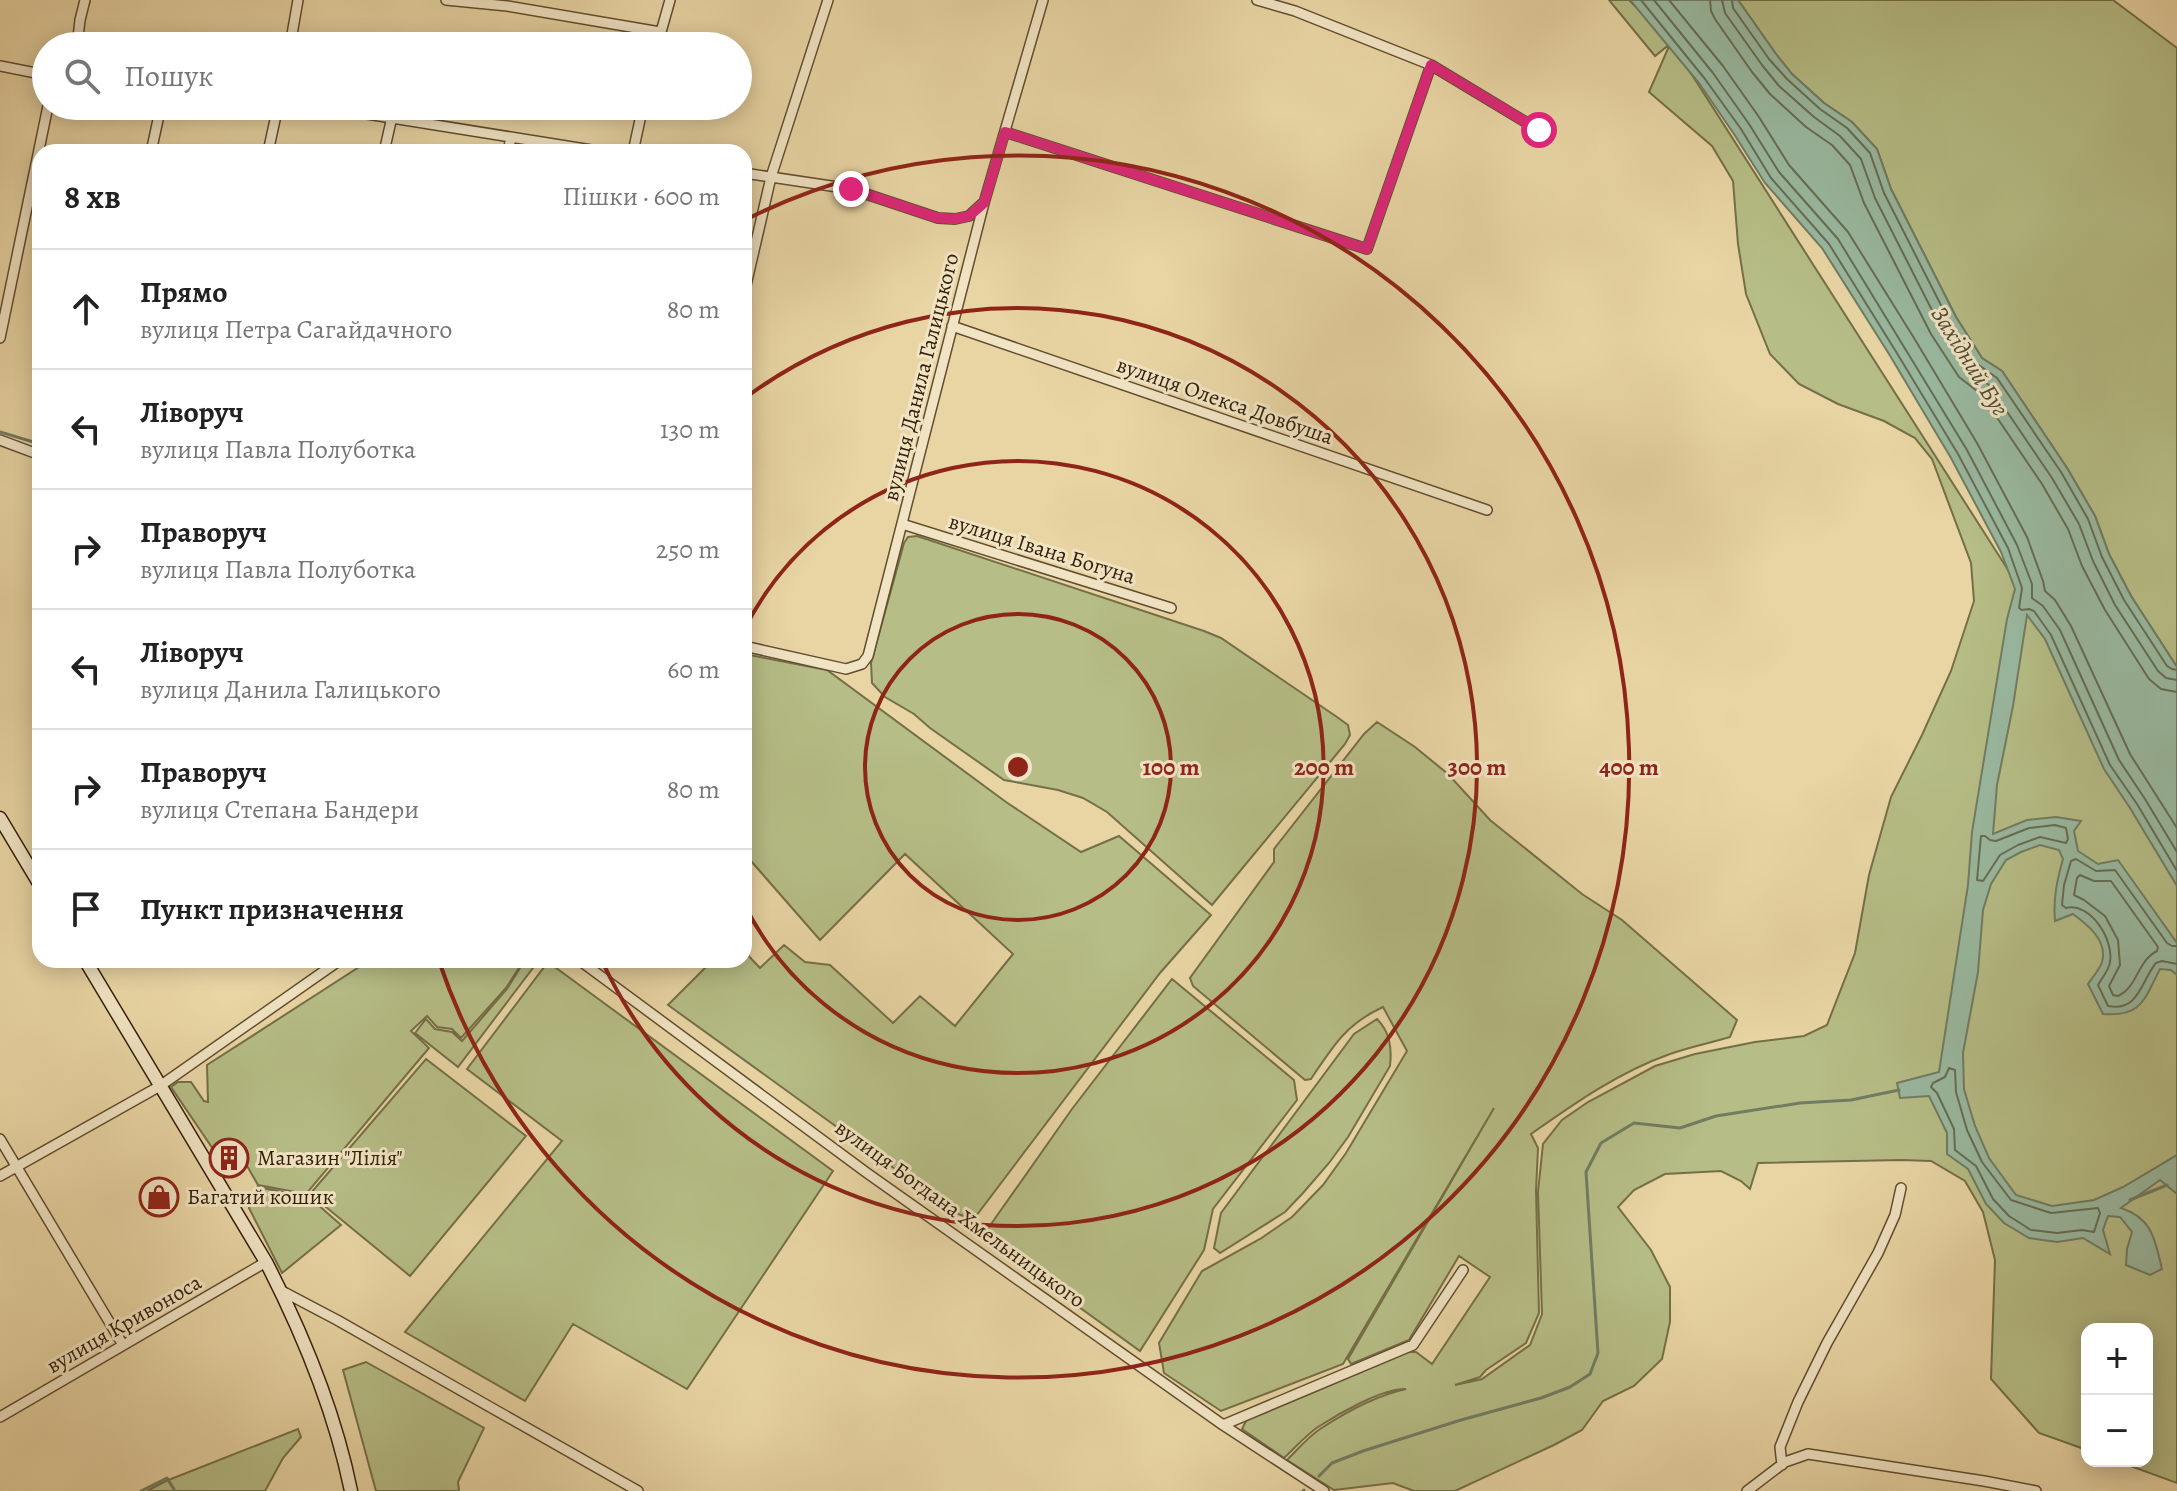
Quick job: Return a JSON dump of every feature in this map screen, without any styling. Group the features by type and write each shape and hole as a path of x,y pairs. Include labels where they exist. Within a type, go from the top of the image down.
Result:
{"street":[{"path":"79,32 85,0"},
{"path":"292,32 298,0"},
{"path":"446,0 507,6 660,32 670,0"},
{"path":"507,6 523,0"},
{"path":"752,259 771,177 828,0"},
{"name":"вулиця Данила Галицького","path":"752,648 846,669 862,664 868,656 984,203 1043,0"},
{"path":"1257,0 1295,11 1431,65 1539,130"},
{"path":"1005,132 1367,249 1431,65"},
{"path":"0,66 32,72"},
{"path":"40,144 45,120"},
{"path":"153,144 158,120"},
{"path":"270,144 275,120"},
{"path":"386,144 391,120"},
{"path":"410,120 554,144"},
{"path":"635,144 640,120"},
{"path":"510,144 511,137"},
{"path":"752,174 851,189 938,218 969,216 984,203"},
{"path":"0,338 32,183"},
{"name":"вулиця Олекса Довбуша","path":"952,326 1487,510"},
{"path":"0,440 32,452"},
{"name":"вулиця Івана Богуна","path":"902,524 1171,608"},
{"path":"0,818 32,872"},
{"path":"90,968 280,1290 313,1366 345,1461 351,1491"},
{"path":"0,1176 160,1086 329,968"},
{"name":"вулиця Богдана Хмельницького","path":"590,968 867,1173 1223,1425 1324,1491"},
{"path":"0,1139 123,1345"},
{"path":"1782,1465 1780,1447 1798,1402 1878,1253 1895,1215 1901,1188"},
{"name":"вулиця Кривоноса","path":"0,1417 266,1262"},
{"path":"1223,1425 1413,1345 1463,1270"},
{"path":"280,1290 638,1491"},
{"path":"1747,1491 1782,1465 1808,1454 2036,1491"}],"shaded area":[{"path":"1609,0 1629,0 1671,42 2033,609 2177,826 2177,1483 2133,1467 2153,1467 2153,1323 2081,1323 2081,1448 2039,1433 1991,1379 1995,1260 1983,1212 1965,1181 1931,1161 1901,1160 1758,1163 1750,1189 1721,1171 1665,1174 1634,1190 1618,1207 1651,1250 1670,1287 1670,1322 1662,1359 1634,1386 1603,1401 1582,1430 1455,1491 1414,1491 1393,1483 1334,1490 1287,1460 1311,1436 1351,1410 1406,1389 1373,1397 1337,1415 1314,1430 1284,1458 1242,1429 1247,1419 1408,1352 1416,1352 1432,1364 1490,1277 1459,1256 1409,1340 1351,1364 1348,1359 1494,1108 1343,1364 1221,1411 1164,1373 1159,1343 1202,1271 1260,1239 1292,1217 1323,1185 1346,1153 1407,1051 1383,1007 1350,1029 1311,1079 1305,1080 1193,986 1190,978 1274,862 1274,849 1364,734 1377,722 1448,774 1490,820 1582,894 1622,920 1737,1020 1730,1037 1651,1061 1615,1079 1531,1134 1538,1148 1536,1191 1539,1313 1526,1343 1480,1377 1455,1385 1482,1379 1530,1345 1542,1314 1538,1192 1543,1144 1562,1120 1588,1102 1655,1066 1695,1054 1804,1036 1827,1025 1855,953 1869,875 1891,797 1951,671 1974,601 1971,563 1932,459 1915,438 1799,384 1770,354 1746,294 1733,181 1712,146 1649,92 1670,44 1655,56"},
{"path":"1738,0 2113,0 2177,48 2177,667 2131,596 2109,554 2095,516 2067,468 2002,371 1982,358 1956,317 1891,189 1877,149 1852,122 1824,103 1792,74"},
{"path":"917,536 1221,638 1348,725 1350,735 1212,905 1107,812 1083,798 1058,790 1004,780 914,714 885,697 872,683 871,663 904,543 908,537"},
{"path":"752,656 827,670 1006,802 1081,852 1119,836 1211,915 1160,973 973,1220 956,1213 668,1005 705,968 752,968 752,960 760,968 784,945 805,962 830,965 893,1023 920,996 955,1026 1013,954 905,854 820,940 752,862"},
{"path":"358,968 519,968 506,988 461,1038 452,1029 437,1027 427,1016 411,1031 429,1048 306,1194 258,1185 235,1145 217,1155 171,1087 178,1082 191,1082 204,1101 208,1102 207,1065"},
{"path":"520,968 533,968 458,1067 415,1033 426,1019 435,1029 452,1032 462,1041 507,989"},
{"path":"543,968 556,968 833,1171 687,1389 573,1324 525,1401 405,1332 562,1141 467,1069"},
{"path":"1172,979 1294,1080 1297,1100 1213,1209 1204,1250 1140,1351 982,1237 1072,1109"},
{"path":"1377,1019 1389,1041 1390,1066 1348,1137 1285,1212 1220,1253 1214,1248 1221,1213 1354,1034"},
{"path":"426,1059 526,1136 410,1276 310,1194"},
{"path":"257,1187 309,1197 341,1225 282,1273 249,1208"},
{"path":"366,1362 484,1428 458,1482 459,1491 376,1491 343,1370"},
{"path":"298,1429 301,1437 283,1458 265,1491 147,1491 166,1481"}],"water":[{"name":"Західний Буг","path":"1630,0 1738,0 1792,74 1824,103 1852,122 1877,149 1891,189 1956,317 1982,358 2002,371 2067,468 2095,516 2109,554 2131,596 2177,667 2177,886 2104,769 2045,639 2027,615 1997,785 1993,834 2027,820 2056,817 2081,821 2074,831 2078,851 2098,864 2118,860 2177,943 2177,975 2171,970 2160,969 2145,997 2134,1009 2103,1014 2088,984 2101,965 2102,947 2090,928 2073,914 2055,921 2056,890 2063,859 2059,850 2040,845 2006,860 1991,884 1983,910 1978,972 1963,1053 1964,1089 1975,1126 1989,1158 2016,1195 2052,1206 2094,1200 2177,1155 2177,1194 2160,1180 2121,1208 2140,1218 2154,1239 2162,1269 2150,1275 2126,1265 2132,1232 2120,1217 2108,1216 2103,1230 2110,1254 2083,1238 2057,1242 2029,1238 2004,1223 1986,1204 1968,1169 1947,1154 1947,1133 1929,1096 1900,1098 1897,1083 1939,1072 1968,885 1972,832 2007,619 2015,589 2001,552 1951,458 1822,248 1765,183 1699,83"}],"waterway":[{"path":"0,432 32,442"},
{"path":"1319,1476 1332,1463 1363,1451 1541,1398 1570,1387 1590,1374 1598,1353 1586,1172 1601,1143 1634,1123 1680,1128 1716,1116 1800,1103 1851,1100 1899,1090"},
{"path":"2130,1200 2167,1185"},
{"path":"141,1491 167,1478 175,1491"}],"place":[{"name":"Магазин \"Лілія\"","path":"229,1158"},
{"name":"Багатий кошик","path":"159,1197"}],"route":[{"path":"851,189 938,218 969,216 984,203 1005,132 1367,249 1431,65 1539,130"}]}
